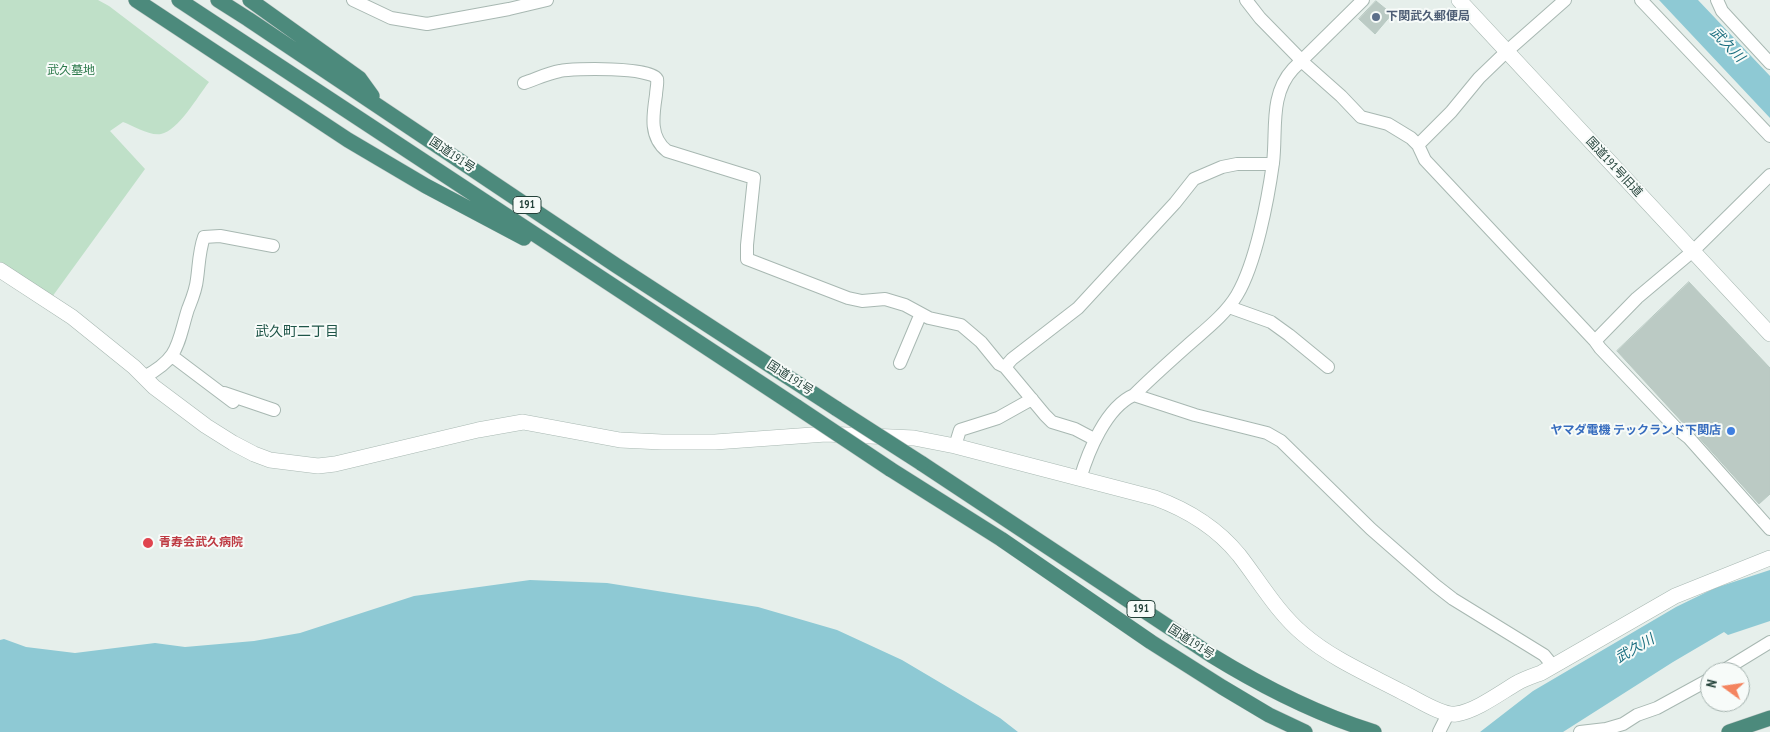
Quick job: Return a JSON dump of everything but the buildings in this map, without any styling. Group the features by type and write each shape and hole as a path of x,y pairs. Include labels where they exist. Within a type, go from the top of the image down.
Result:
{"highway":[{"path":"136,0 348,140 426,186 609,284"},
{"name":"国道191号","path":"179,0 890,469 1001,539 1151,642 1269,715 1305,732"},
{"name":"国道191号","path":"218,0 617,266 921,463 1211,655 1260,684 1303,705 1347,724 1374,732"},
{"path":"250,0 358,78 379,106"},
{"path":"1729,732 1770,718"}],"street":[{"path":"353,0 391,18 427,24 509,10 547,0"},
{"path":"1246,0 1260,18 1361,117 1388,124 1418,145 1425,160 1595,340 1600,348 1688,438 1770,529"},
{"path":"1080,479 1094,439 1113,413 1127,398 1134,395 1228,307 1238,294 1254,251 1273,164 1277,99 1288,74 1363,0"},
{"name":"国道191号旧道","path":"1459,0 1770,334"},
{"path":"1418,145 1451,112 1479,78 1565,0"},
{"path":"1641,0 1770,136"},
{"path":"1717,0 1722,11 1770,63"},
{"path":"524,82 563,70 636,70 653,74 657,81 654,129 660,146 667,151 754,178 747,245 748,259 848,298 862,302 885,299 905,305 929,318 954,322 967,328 996,361 1005,367 1052,422 1075,429 1094,439"},
{"path":"1005,367 1078,308 1175,203 1194,179 1222,167 1237,164 1273,164"},
{"path":"1595,340 1637,298 1692,251 1770,175"},
{"path":"144,377 160,368 172,356 181,337 193,297 200,250 204,237 220,236 273,246"},
{"path":"0,270 72,317 134,366 154,387 206,426 254,454 270,460 318,466 335,464 478,430 523,422 628,441 715,442 826,434 914,438 956,446 1156,498 1181,508 1210,527 1237,554 1275,605 1303,634 1329,653 1448,714 1466,711 1518,682 1553,666 1675,596 1770,558"},
{"path":"1228,307 1271,322 1328,367"},
{"path":"900,363 922,314"},
{"path":"172,356 233,402"},
{"path":"219,392 274,410"},
{"path":"1134,395 1196,415 1267,433 1281,441 1371,529 1435,585 1453,599 1544,655 1553,666"},
{"path":"956,446 960,430 998,418 1032,399"},
{"path":"1737,662 1770,642"},
{"path":"1580,732 1606,729 1623,724 1637,715 1657,708 1700,684"},
{"path":"1440,732 1448,714"}],"green space":[{"name":"武久墓地","path":"0,0 98,0 109,6 209,82 181,120 174,127 161,134 152,134 123,122 110,131 145,169 52,297 0,262"}],"water":[{"name":"武久川","path":"1659,0 1698,0 1770,76 1770,118"},
{"name":"武久川","path":"1770,570 1770,621 1728,635 1724,632 1563,732 1480,732 1533,691 1676,607 1715,588"},
{"path":"530,580 607,583 758,607 837,630 902,660 1000,718 1018,732 0,732 0,640 4,639 26,647 75,653 155,643 185,647 254,641 300,633 414,596"}],"place":[{"name":"下関武久郵便局","path":"1376,17"},
{"name":"ヤマダ電機 テックランド下関店","path":"1731,431"},
{"name":"青寿会武久病院","path":"148,543"}],"district":[{"name":"武久町二丁目","path":"297,332"}]}
